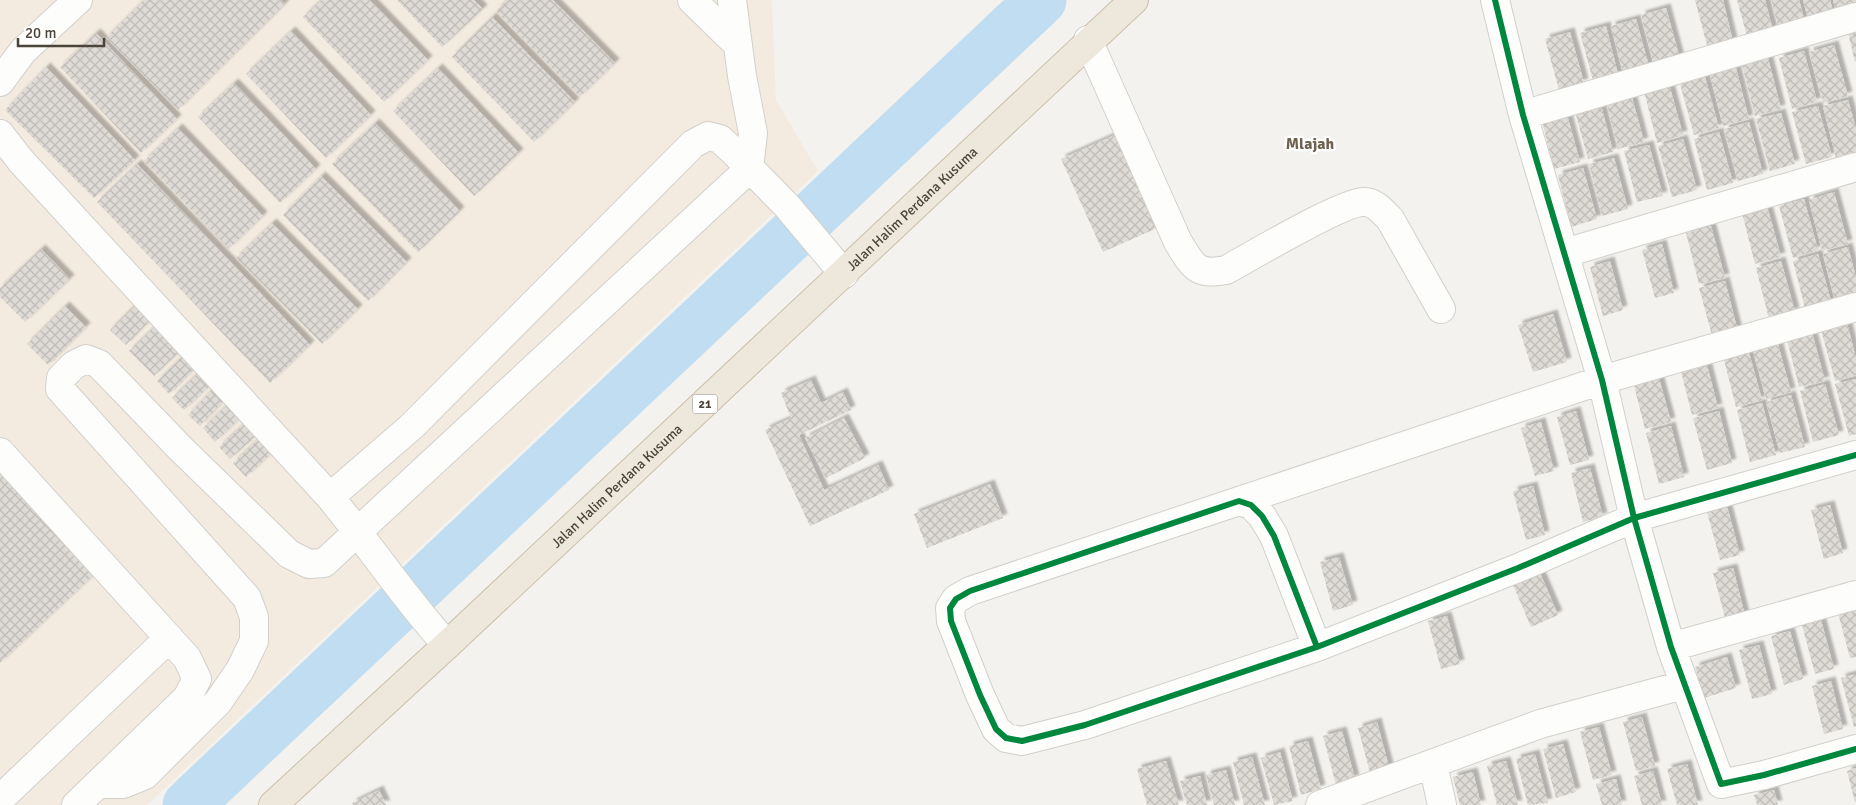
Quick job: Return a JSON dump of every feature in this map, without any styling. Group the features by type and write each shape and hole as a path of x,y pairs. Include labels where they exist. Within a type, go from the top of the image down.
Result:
{"highway":[{"name":"Jalan Halim Perdana Kusuma","path":"273,805 844,274 1088,40 1134,0"}],"street":[{"path":"0,82 23,51 78,0"},
{"path":"692,0 738,45"},
{"path":"99,784 123,784 145,775 218,702 240,670 254,641 254,617 247,598 60,389 61,378 74,365 86,359 99,364 180,448 289,554 309,564 324,563 750,169 753,133 732,0"},
{"path":"1495,0 1523,115 1602,380 1634,518 1671,647 1720,794 1764,775 1856,749"},
{"path":"1523,115 1856,17"},
{"path":"1088,40 1178,242 1198,268 1209,273 1226,270 1334,212 1353,203 1367,202 1378,207 1390,219 1441,310"},
{"path":"0,134 21,161 330,497 358,531 425,621 447,645"},
{"path":"330,497 411,427 693,144 708,136 720,139 787,206 844,274"},
{"path":"1565,253 1856,167"},
{"path":"1856,307 1602,380 970,591 956,599 950,608 951,621 980,695 996,729 1006,738 1022,741 1051,735 1317,647 1518,568 1634,518 1856,455"},
{"path":"0,452 187,658 197,680 187,698 76,805"},
{"path":"1239,500 1251,505 1262,516 1274,536 1317,647"},
{"path":"1671,647 1856,595"},
{"path":"0,798 169,638"},
{"path":"1320,805 1540,724 1683,684"},
{"path":"1433,764 1442,805"}],"shaded area":[{"path":"0,0 772,0 776,100 818,171 147,805 0,805"}],"building":[{"path":"144,0 281,0 285,4 178,110 106,38"},
{"path":"321,0 370,0 428,60 384,102 303,17"},
{"path":"397,0 474,0 483,9 442,47"},
{"path":"507,0 553,0 615,63 580,97 496,11"},
{"path":"1695,0 1723,0 1733,42 1708,49"},
{"path":"1737,0 1765,0 1774,34 1748,40"},
{"path":"1771,0 1799,0 1806,26 1780,33"},
{"path":"1803,0 1830,0 1835,19 1810,26"},
{"path":"1833,0 1856,0 1856,15 1838,19"},
{"path":"1666,8 1680,59 1654,66 1641,15"},
{"path":"492,17 575,102 534,142 452,57"},
{"path":"1636,19 1650,70 1624,77 1611,26"},
{"path":"1606,26 1619,78 1594,84 1580,33"},
{"path":"291,31 371,115 326,158 246,74"},
{"path":"1856,31 1856,61 1855,62 1848,33"},
{"path":"1570,32 1584,83 1559,90 1545,39"},
{"path":"96,33 177,119 141,153 60,67"},
{"path":"1834,45 1848,96 1823,103 1809,52"},
{"path":"1804,51 1817,102 1792,109 1779,58"},
{"path":"1768,58 1781,109 1755,116 1742,65"},
{"path":"46,67 135,160 94,198 5,110"},
{"path":"438,68 519,153 474,196 393,111"},
{"path":"1736,68 1749,119 1723,126 1710,74"},
{"path":"1705,77 1719,128 1694,135 1680,84"},
{"path":"234,83 316,169 280,203 198,117"},
{"path":"1669,84 1683,135 1657,143 1644,91"},
{"path":"1630,90 1644,142 1618,149 1605,97"},
{"path":"1848,100 1856,129 1856,152 1836,158 1823,106"},
{"path":"1600,101 1613,152 1588,159 1574,108"},
{"path":"1818,106 1832,157 1806,164 1792,112"},
{"path":"1566,111 1580,162 1554,169 1541,117"},
{"path":"1781,113 1795,164 1770,171 1756,119"},
{"path":"1749,122 1763,174 1738,181 1724,129"},
{"path":"375,123 460,211 418,252 332,164"},
{"path":"178,128 263,216 229,249 144,161"},
{"path":"1719,132 1733,183 1707,190 1694,139"},
{"path":"1115,135 1157,228 1103,252 1061,159"},
{"path":"1683,139 1697,190 1672,197 1658,146"},
{"path":"1649,145 1663,196 1637,202 1624,151"},
{"path":"1614,158 1628,209 1602,216 1589,164"},
{"path":"137,164 310,345 270,383 97,202"},
{"path":"1583,168 1597,219 1571,227 1558,175"},
{"path":"321,176 407,262 368,301 283,215"},
{"path":"1834,192 1848,244 1822,251 1809,200"},
{"path":"1804,199 1818,250 1793,258 1779,206"},
{"path":"1767,206 1781,257 1755,264 1742,213"},
{"path":"272,223 358,309 322,344 236,258"},
{"path":"1711,226 1725,278 1699,284 1686,233"},
{"path":"1662,244 1674,293 1655,298 1642,250"},
{"path":"1848,247 1856,278 1856,300 1836,306 1823,254"},
{"path":"41,249 70,279 25,322 0,297 0,288"},
{"path":"1818,254 1832,305 1806,312 1793,261"},
{"path":"1610,261 1623,310 1603,316 1590,267"},
{"path":"1781,261 1795,312 1769,319 1756,268"},
{"path":"1725,281 1738,332 1713,339 1699,288"},
{"path":"138,302 153,317 126,345 110,330"},
{"path":"65,306 86,327 48,365 27,344"},
{"path":"1553,314 1567,362 1533,372 1518,325"},
{"path":"1847,323 1856,359 1856,375 1835,381 1821,330"},
{"path":"156,325 181,350 154,376 129,351"},
{"path":"1811,329 1825,381 1799,387 1786,336"},
{"path":"1777,341 1791,392 1766,399 1752,347"},
{"path":"1748,349 1762,400 1736,407 1723,356"},
{"path":"185,354 197,366 169,394 157,381"},
{"path":"1705,357 1718,408 1692,415 1679,364"},
{"path":"202,369 214,382 184,410 172,398"},
{"path":"1657,371 1671,422 1645,429 1632,378"},
{"path":"1856,379 1856,434 1849,436 1835,384"},
{"path":"811,380 821,403 843,392 851,410 799,435 824,490 878,465 889,490 810,526 765,430 791,418 781,393"},
{"path":"1825,384 1839,435 1813,442 1800,391"},
{"path":"214,387 225,399 200,426 188,415"},
{"path":"1791,395 1805,447 1780,453 1766,402"},
{"path":"230,402 243,416 215,442 203,428"},
{"path":"1762,403 1776,455 1750,462 1737,410"},
{"path":"1576,411 1589,460 1570,465 1557,417"},
{"path":"1719,411 1732,463 1707,470 1693,418"},
{"path":"844,418 865,458 826,478 805,438"},
{"path":"247,421 258,434 230,459 219,447"},
{"path":"1541,422 1554,471 1535,476 1521,428"},
{"path":"1671,426 1684,477 1659,484 1646,433"},
{"path":"263,435 276,449 246,477 233,463"},
{"path":"1590,468 1603,517 1583,522 1571,473"},
{"path":"0,472 95,574 0,663"},
{"path":"990,484 1003,518 927,548 914,514"},
{"path":"1533,486 1545,535 1526,540 1513,491"},
{"path":"1830,505 1843,553 1824,559 1811,510"},
{"path":"1727,506 1740,555 1720,560 1707,512"},
{"path":"1339,557 1353,605 1333,611 1320,562"},
{"path":"1733,568 1745,616 1726,621 1713,573"},
{"path":"1540,573 1558,615 1531,627 1513,585"},
{"path":"1856,604 1856,657 1850,658 1837,609"},
{"path":"1447,616 1460,664 1441,669 1428,621"},
{"path":"1821,620 1834,669 1815,674 1802,625"},
{"path":"1790,631 1803,679 1784,685 1771,636"},
{"path":"1759,645 1772,694 1752,699 1739,650"},
{"path":"1727,657 1736,688 1704,698 1695,667"},
{"path":"1856,674 1856,726 1854,727 1841,678"},
{"path":"1831,681 1843,729 1824,734 1812,686"},
{"path":"1642,717 1655,766 1636,771 1623,722"},
{"path":"1377,722 1390,771 1371,776 1358,728"},
{"path":"1599,727 1612,775 1593,780 1580,732"},
{"path":"1342,731 1355,779 1336,785 1323,736"},
{"path":"1308,741 1321,789 1301,795 1289,746"},
{"path":"1563,744 1576,792 1556,798 1543,749"},
{"path":"1280,752 1293,801 1274,805 1261,758"},
{"path":"1535,754 1548,803 1528,805 1516,759"},
{"path":"1252,757 1265,805 1244,805 1233,762"},
{"path":"1166,761 1179,805 1147,805 1137,769"},
{"path":"1506,761 1518,805 1497,805 1487,766"},
{"path":"1687,764 1698,805 1677,805 1667,769"},
{"path":"1856,768 1856,802 1855,802 1847,771"},
{"path":"1226,770 1235,805 1214,805 1206,775"},
{"path":"1653,771 1662,805 1642,805 1634,776"},
{"path":"1473,772 1481,805 1460,805 1453,777"},
{"path":"1200,776 1207,805 1187,805 1180,781"},
{"path":"1616,779 1622,805 1602,805 1596,784"},
{"path":"379,790 386,805 353,805 352,803"},
{"path":"1774,790 1778,805 1757,805 1754,795"}],"waterway":[{"path":"188,805 1041,0"}],"cycle path":[{"path":"1495,0 1523,115 1602,380 1634,518 1671,647 1721,784 1764,775 1856,749"},
{"path":"1317,647 1274,536 1262,516 1251,505 1239,501 970,591 956,599 950,608 951,621 980,695 996,729 1006,738 1022,741 1085,725 1317,647 1518,568 1634,518 1856,455"}],"district":[{"name":"Mlajah","path":"1310,144"}]}
